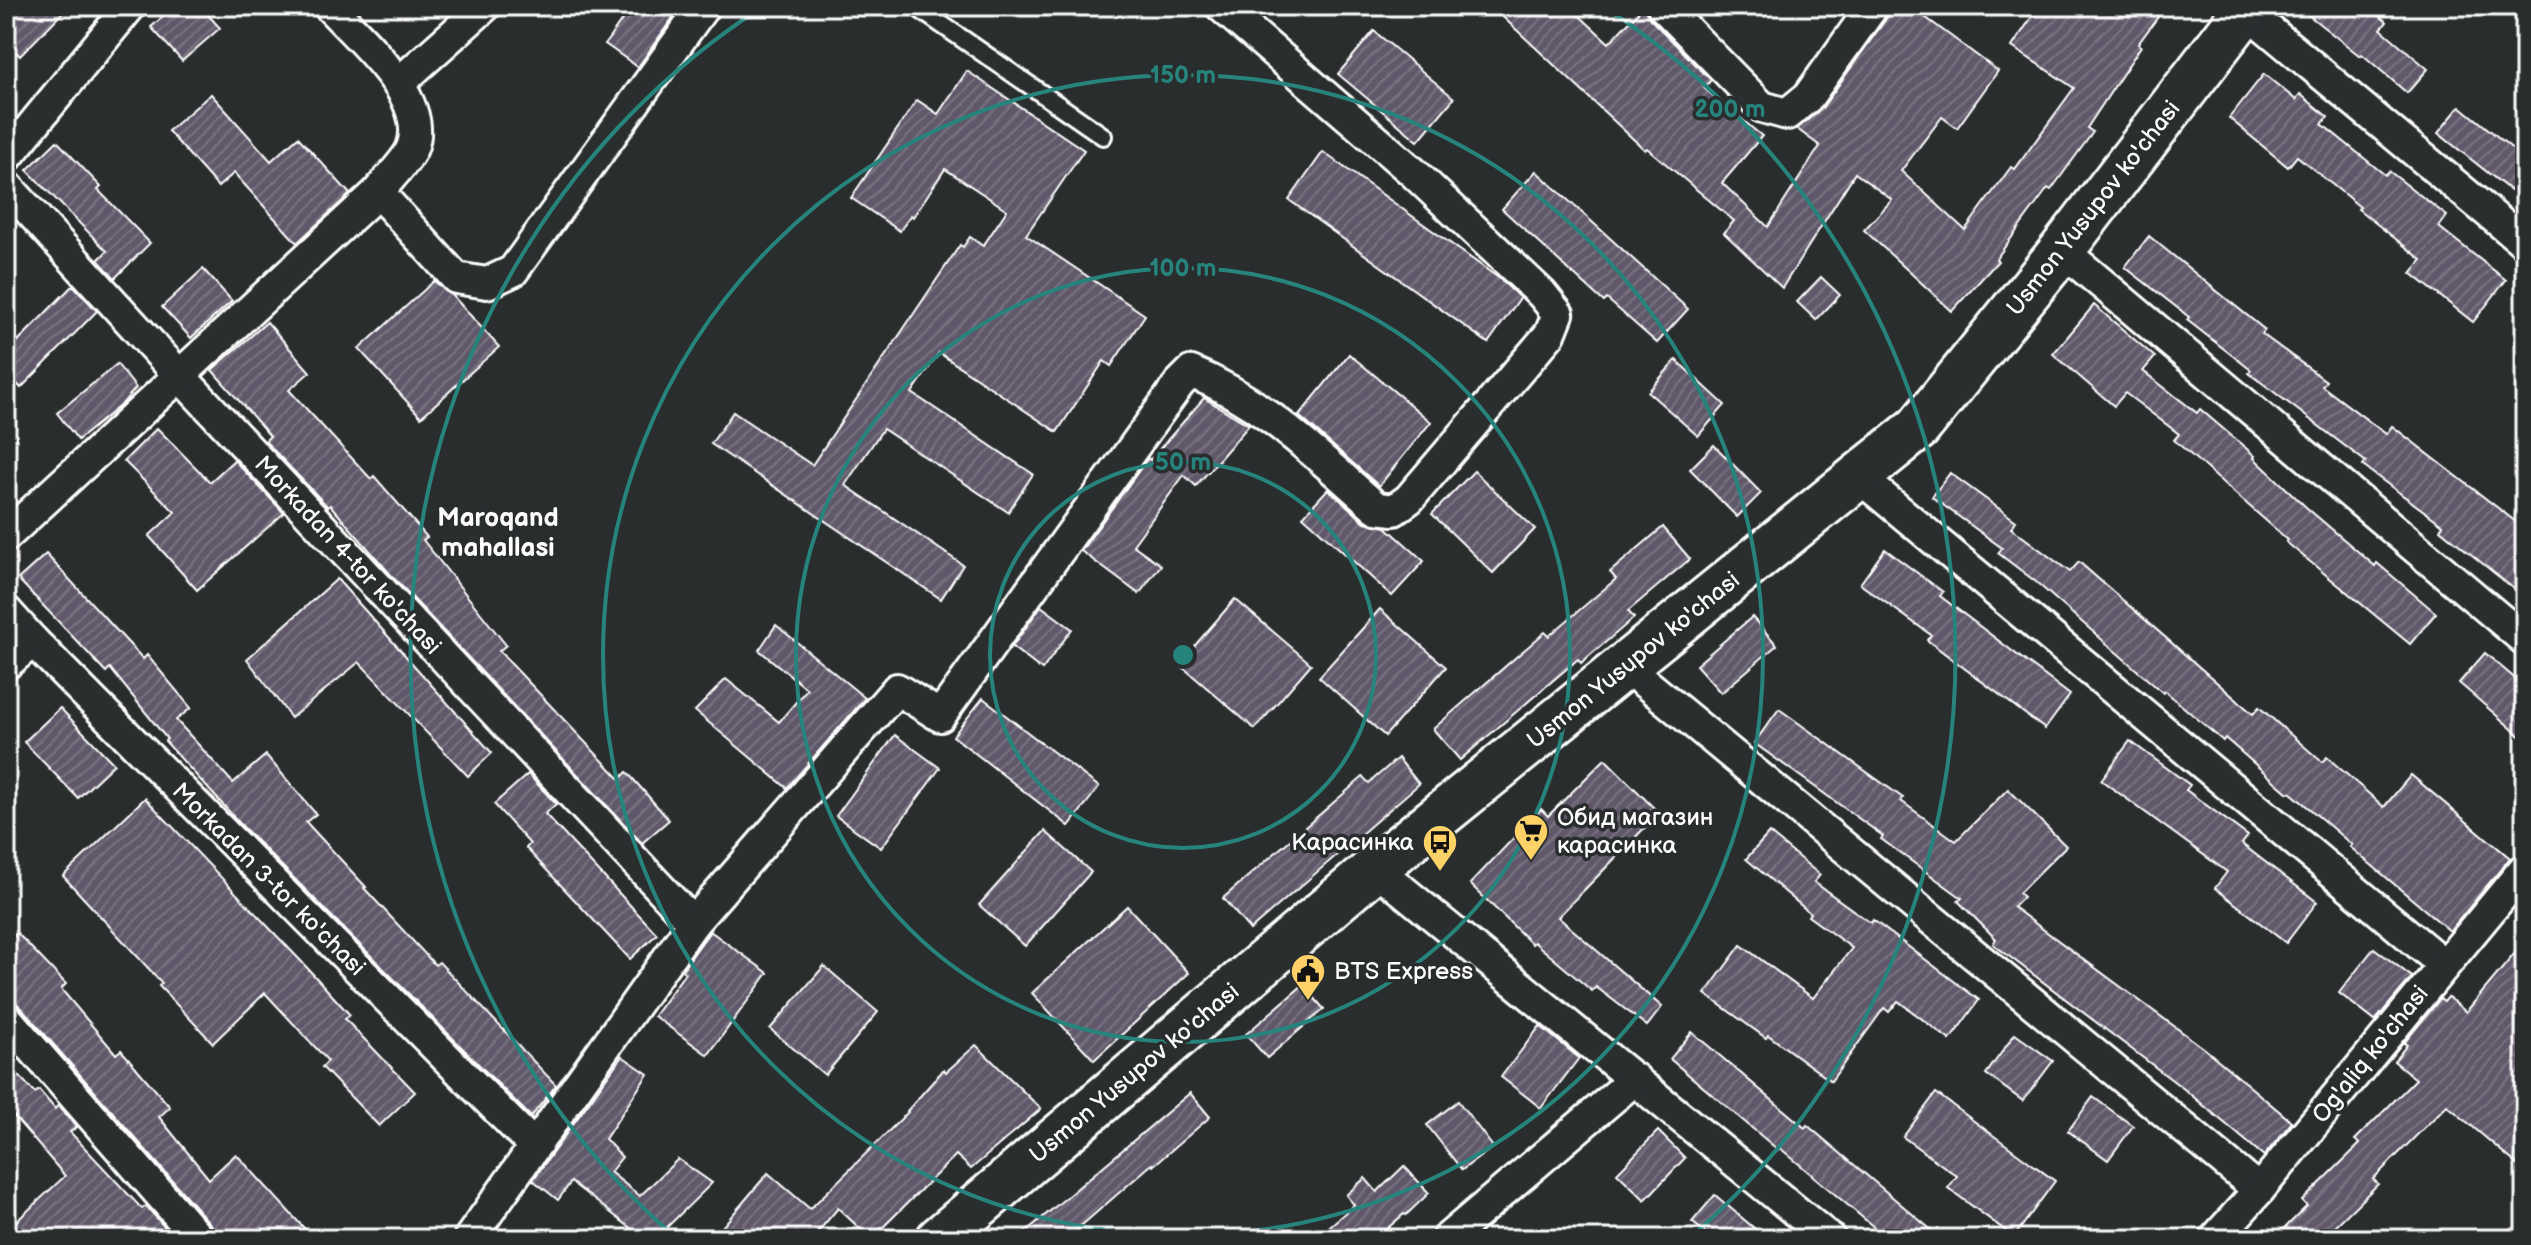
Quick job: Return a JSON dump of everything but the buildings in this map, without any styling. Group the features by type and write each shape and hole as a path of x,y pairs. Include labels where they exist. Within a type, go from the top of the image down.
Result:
{"main road":[{"name":"Usmon Yusupov ko'chasi","path":"939,1239 1375,868 1918,428 2062,250 2247,8"}],"street":[{"path":"6,158 130,6"},
{"path":"6,536 378,192 412,148 415,116 399,83 329,6"},
{"path":"399,83 485,6"},
{"path":"378,192 456,278 487,283 513,271 704,6"},
{"path":"469,1239 693,923 897,689 940,716 1179,384 1191,372 1215,382 1264,411 1377,508 1394,510 1409,499 1550,334 1558,314 1542,294 1414,173 1221,6"},
{"path":"1663,6 1762,107 1787,114 1808,97 1873,6"},
{"path":"2247,8 2525,243"},
{"name":"Morkadan 4-tor ko'chasi","path":"6,185 179,375 693,923"},
{"path":"2062,250 2525,640"},
{"path":"1859,477 2443,964"},
{"name":"Morkadan 3-tor ko'chasi","path":"6,611 534,1146"},
{"path":"6,664 33,641"},
{"path":"1625,666 2259,1190"},
{"path":"1375,868 1830,1239"},
{"name":"Og'aliq ko'chasi","path":"2215,1239 2525,868"},
{"path":"6,1018 199,1239"},
{"path":"1447,1239 1635,1079"}],"lane":[{"path":"915,6 1103,136"}],"place":[{"name":"Обид магазин карасинка","path":"1531,862"},
{"name":"Карасинка","path":"1440,873"},
{"name":"BTS Express","path":"1308,1002"}],"district":[{"name":"Maroqand mahallasi","path":"498,532"}]}
